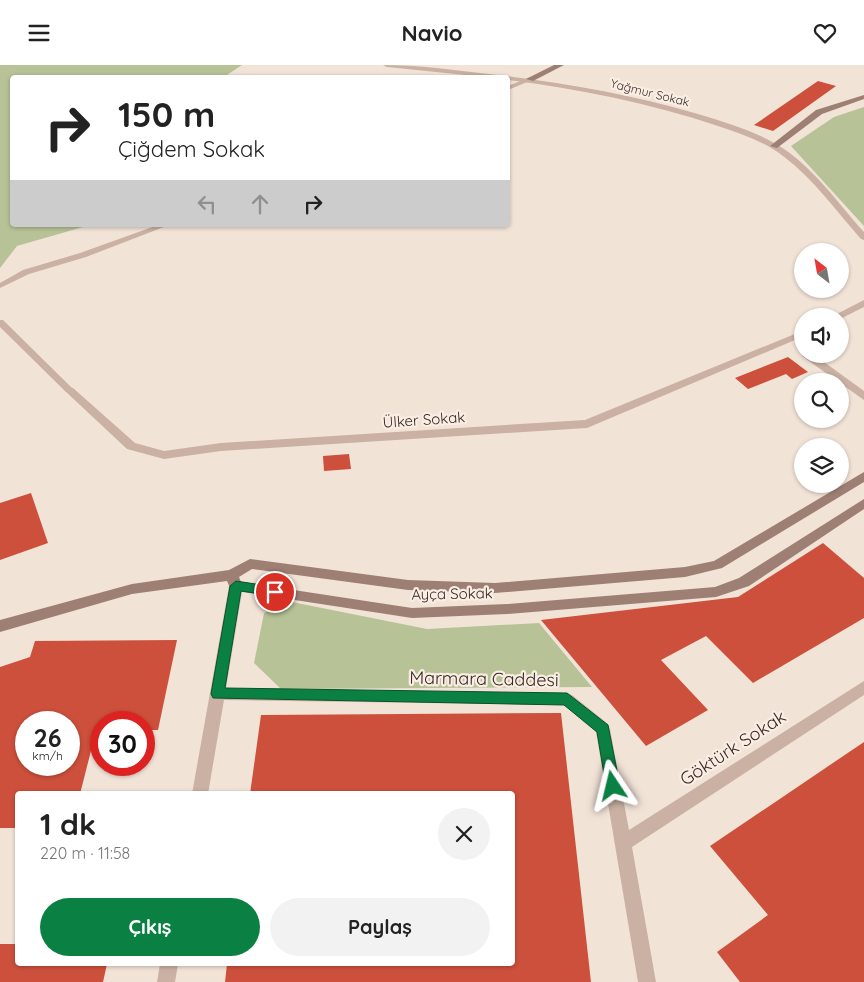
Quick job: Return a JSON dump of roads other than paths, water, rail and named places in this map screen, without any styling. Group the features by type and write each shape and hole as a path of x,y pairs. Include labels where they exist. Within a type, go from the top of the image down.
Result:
{"street":[{"name":"Yağmur Sokak","path":"387,65 489,75"},
{"path":"530,79 560,65"},
{"name":"Yağmur Sokak","path":"510,77 628,97 752,135 774,146 798,163 864,237"},
{"path":"774,146 819,112 864,97"},
{"path":"849,310 864,303"},
{"name":"Ülker Sokak","path":"70,390 131,446 164,455 221,447 586,424 794,338"},
{"path":"789,341 794,345"},
{"path":"818,363 864,396"},
{"path":"201,791 218,694 234,580 250,564 408,585 495,588 685,572 716,565 864,476"},
{"name":"Ayça Sokak","path":"0,627 132,589 234,580 412,613 507,609 716,592 744,582 864,503"},
{"name":"Göktürk Sokak","path":"623,843 864,687"},
{"name":"Marmara Caddesi","path":"218,694 567,699 603,729 647,982"},
{"path":"166,982 169,966"}],"lane":[{"path":"510,87 530,79"},
{"path":"0,286 26,272 83,255 160,227"},
{"path":"0,322 70,390"}]}
